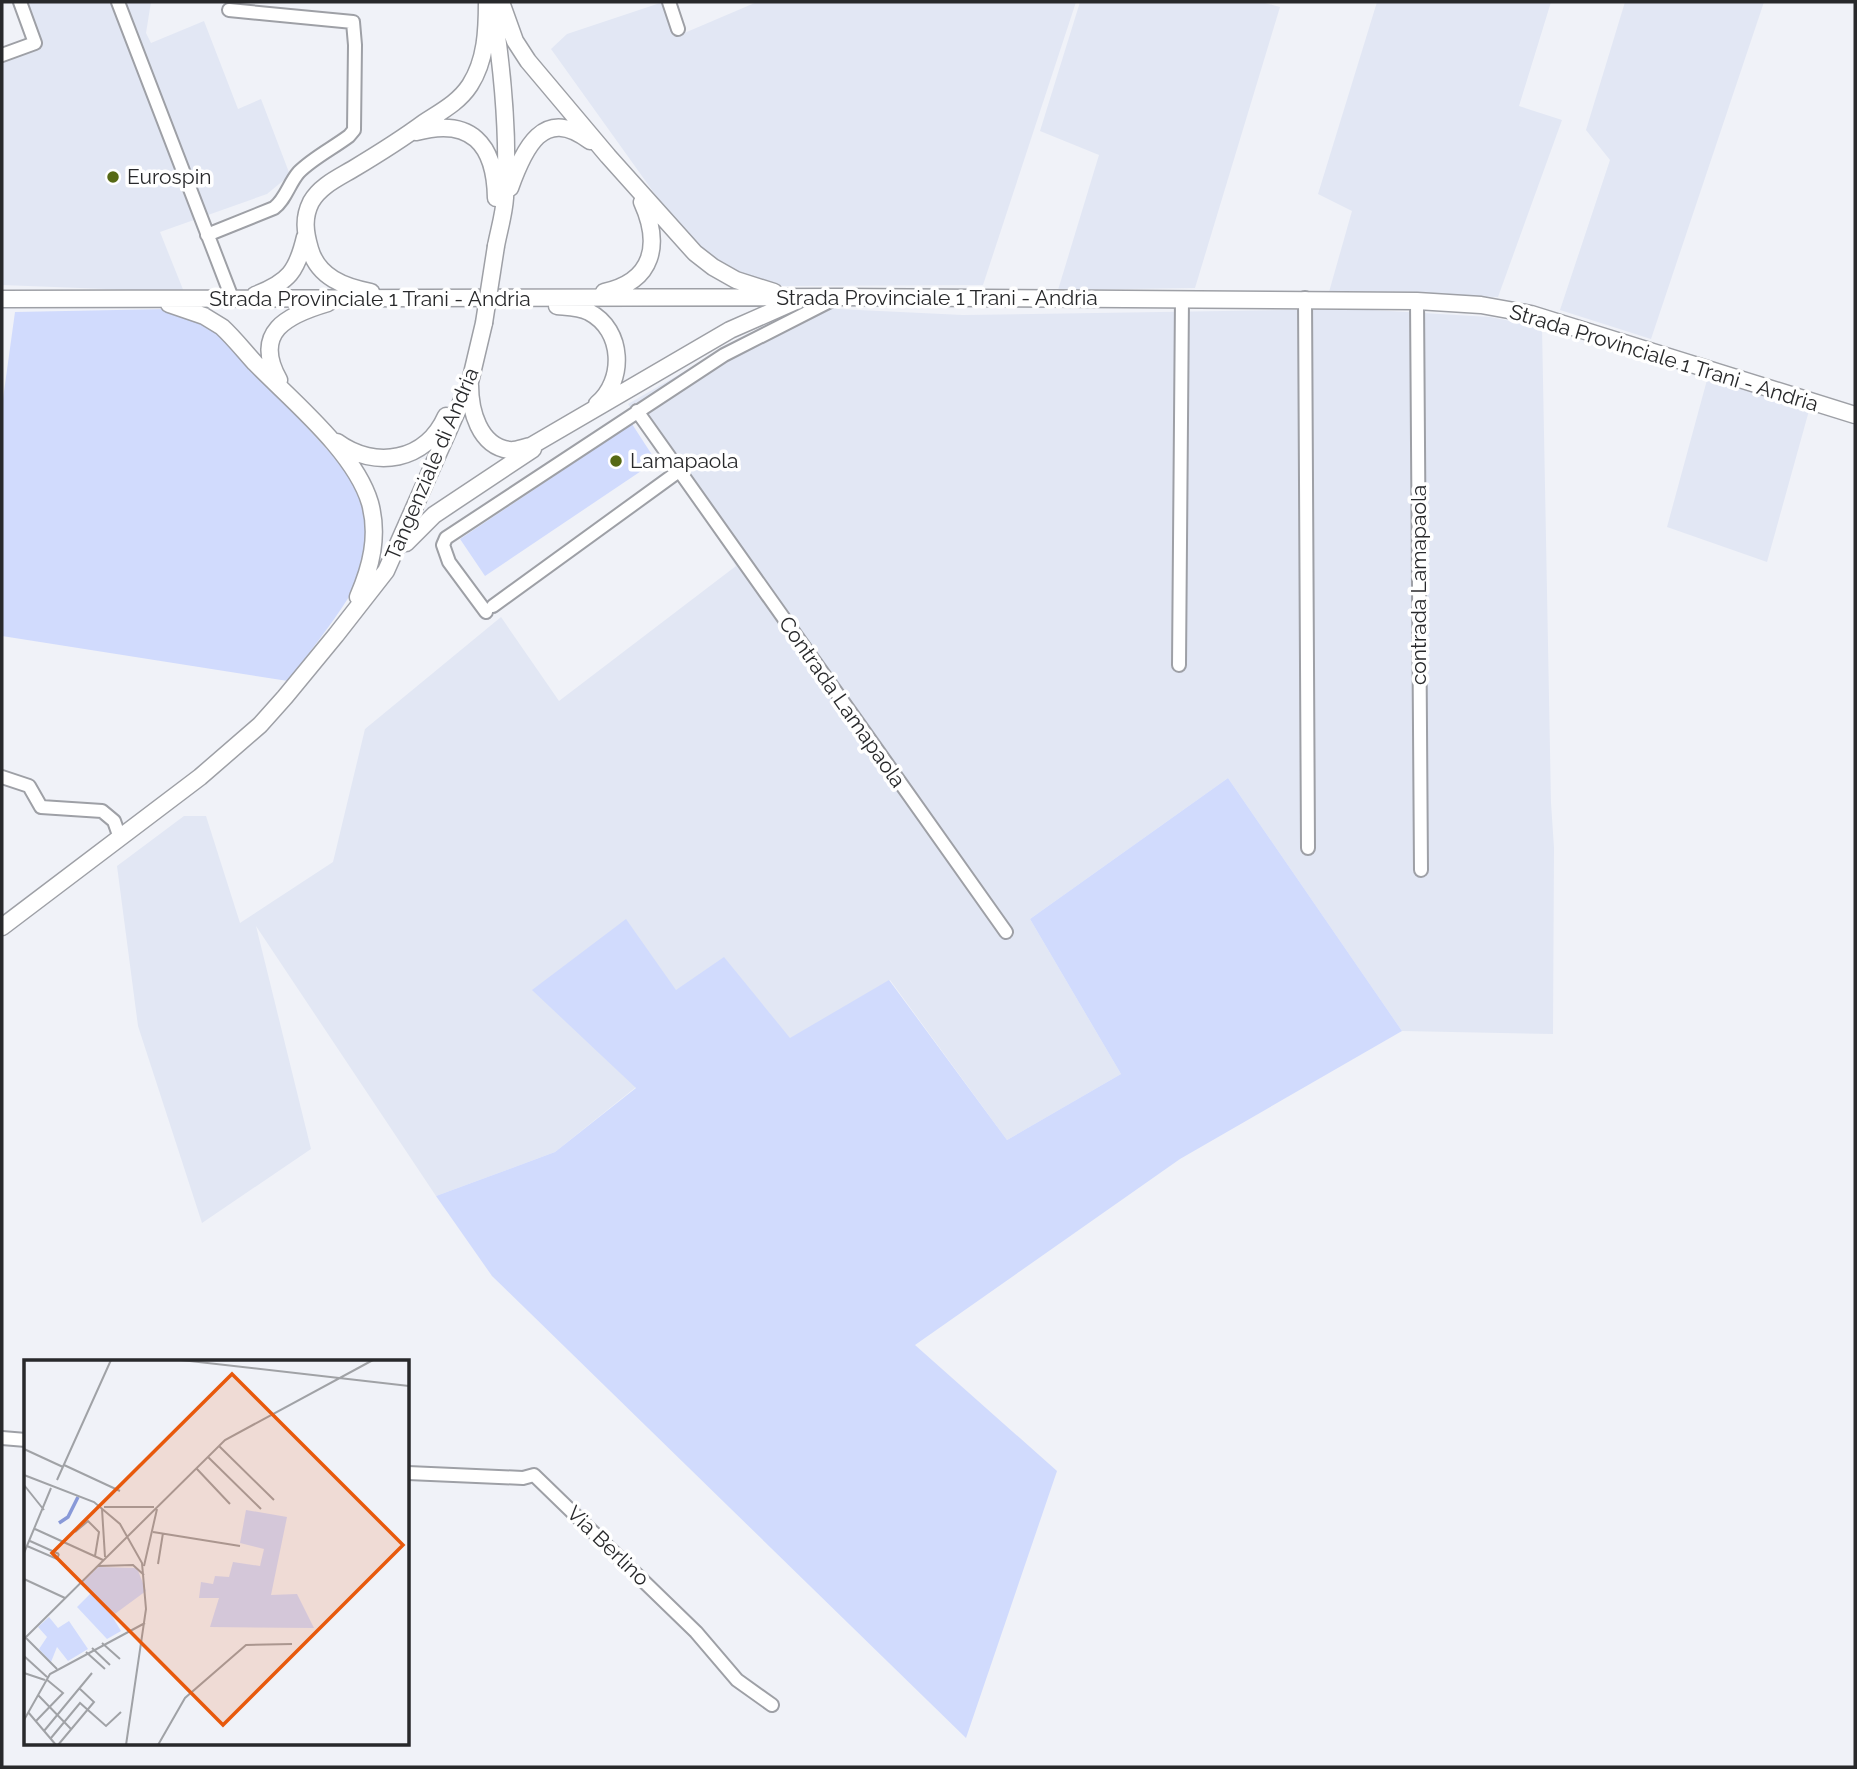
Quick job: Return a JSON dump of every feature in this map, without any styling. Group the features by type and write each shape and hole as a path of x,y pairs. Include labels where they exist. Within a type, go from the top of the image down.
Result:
{"main road":[{"path":"417,299 356,289 323,273 313,259 305,220 312,201 320,191 411,134 457,100 470,85 485,45 490,2"},
{"name":"Tangenziale di Andria","path":"2,927 200,778 260,724 336,635 391,562 470,382 484,323 505,201 503,94 490,2"},
{"path":"501,2 515,41 527,61 695,253 736,280 798,298"},
{"path":"411,134 448,127 468,132 480,142 493,170 497,238"},
{"path":"505,201 521,158 540,132 558,127 567,129 584,137 608,156"},
{"path":"575,298 621,288 633,280 651,255 653,229 633,184"},
{"path":"239,298 272,289 287,279 300,258 306,234"},
{"name":"Strada Provinciale 1 Trani - Andria","path":"2,299 516,300 838,297 1305,298 1417,301 1481,306 1531,314 1855,415"},
{"path":"470,382 473,414 482,434 495,446 510,450 531,446 730,330 798,298"},
{"path":"150,299 183,307 214,321 324,432 358,478 369,503 374,527 373,555 349,618 336,635"},
{"path":"285,391 270,365 268,352 276,329 285,319 295,314 342,299"},
{"path":"516,300 590,312 605,326 614,340 618,360 614,380 606,397 581,418"},
{"path":"324,432 347,449 371,458 390,458 416,451 441,428 478,352"},
{"path":"391,562 416,531 434,515 562,429"}],"street":[{"path":"2,55 35,43 20,2"},
{"path":"118,2 207,235 239,298"},
{"path":"669,2 678,29"},
{"path":"207,235 274,208 282,202 301,170 354,130 353,22 229,10"},
{"path":"679,471 490,609 449,562 443,545 446,538 724,355 838,297"},
{"path":"1179,665 1182,298"},
{"path":"1305,298 1308,848"},
{"name":"contrada Lamapaola","path":"1417,301 1421,870"},
{"name":"Contrada Lamapaola","path":"637,411 1006,932"},
{"path":"2,777 29,786 41,807 102,811 114,821 120,838"},
{"path":"2,1438 24,1440"},
{"name":"Via Berlino","path":"410,1472 523,1478 534,1475 696,1632 737,1680 772,1705"}],"shaded area":[{"path":"24,2 151,2 146,33 151,43 204,21 238,109 261,99 290,175 267,194 160,232 184,292 2,285 2,60 40,45"},
{"path":"663,2 675,37 757,2 1076,2 983,285 774,286 744,277 705,254 667,211 551,49 567,34"},
{"path":"1080,2 1261,2 1280,7 1195,288 1058,290 1099,155 1040,131"},
{"path":"1377,2 1551,2 1519,106 1562,120 1498,297 1329,292 1352,211 1318,194"},
{"path":"1625,2 1764,2 1651,339 1560,310 1610,160 1586,130"},
{"path":"796,307 963,315 1356,309 1490,317 1542,327 1554,848 1553,1034 1402,1031 1228,778 1030,919 1121,1074 1007,1140 890,980 790,1039 724,958 636,1087 555,1152 436,1196 256,926 311,1149 202,1223 138,1026 117,866 184,816 206,816 240,923 333,862 365,729 501,617 559,701 736,566 628,404"},
{"path":"167,309 214,327 348,472 362,500 370,533 365,567 335,619 288,681 2,636 2,406 15,312"},
{"path":"1707,380 1810,407 1767,562 1667,527"},
{"path":"632,424 656,461 485,576 460,539"},
{"path":"1228,778 1402,1031 1180,1159 915,1345 1057,1471 966,1738 492,1276 436,1196 555,1152 636,1088 532,990 626,919 676,990 724,957 790,1038 889,980 1007,1140 1121,1074 1030,919"}],"place":[{"name":"Eurospin","path":"113,177"},
{"name":"Lamapaola","path":"616,461"}]}
